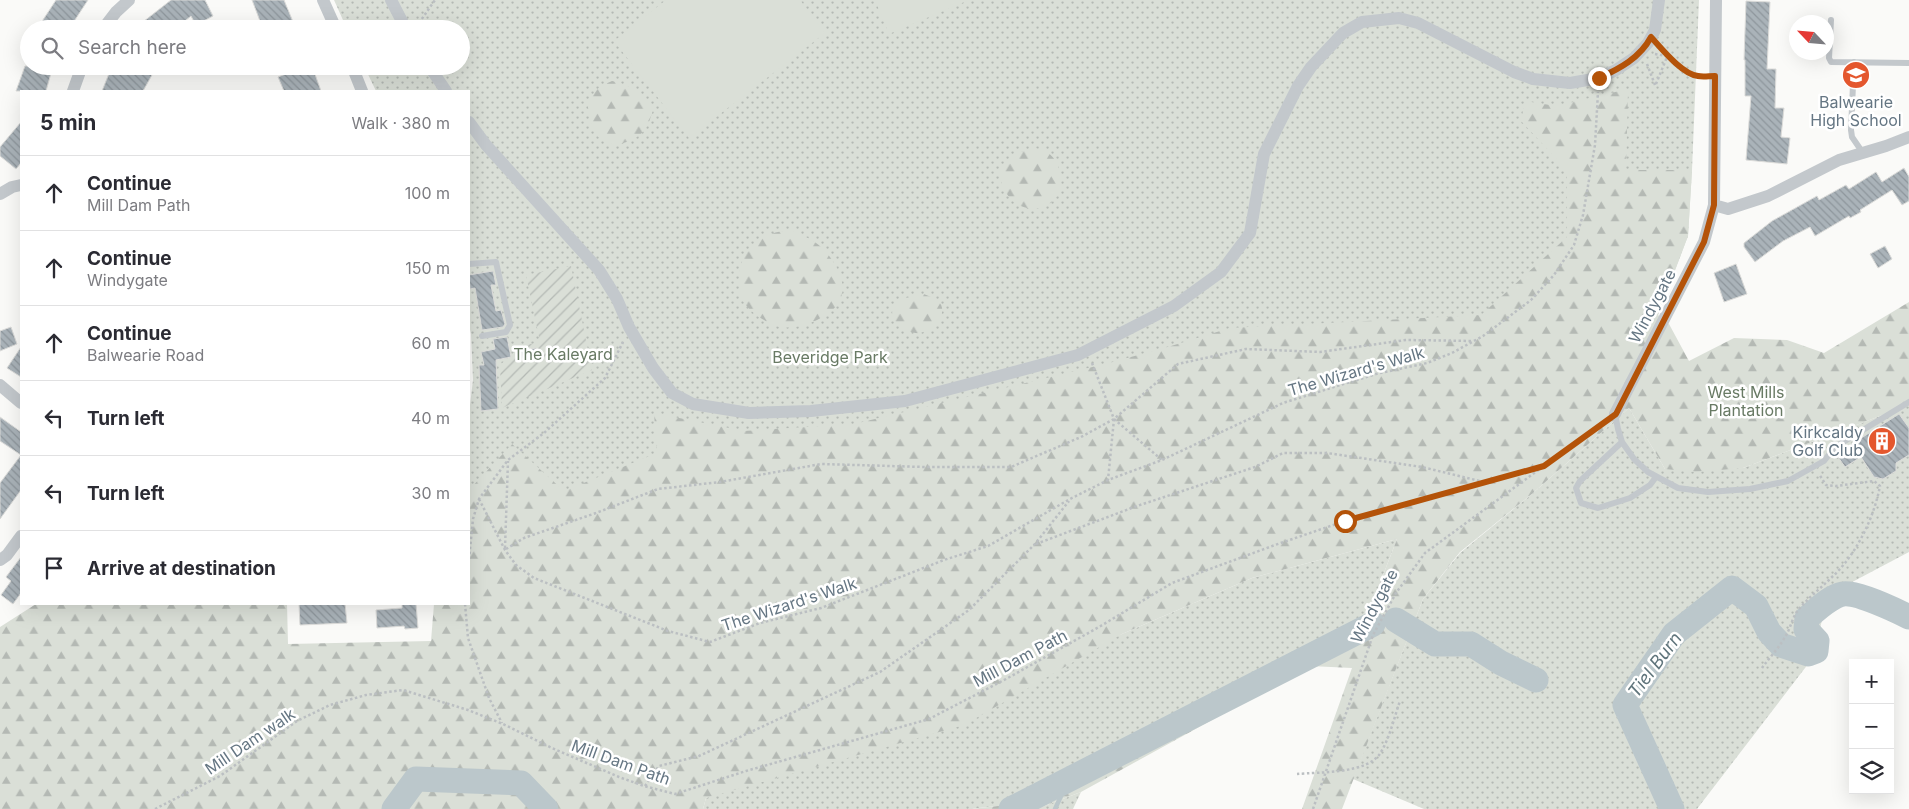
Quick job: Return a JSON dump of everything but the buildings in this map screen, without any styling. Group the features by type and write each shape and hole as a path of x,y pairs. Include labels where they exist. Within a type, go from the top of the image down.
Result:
{"street":[{"path":"110,20 129,0"},
{"path":"323,0 332,20"},
{"path":"391,0 401,20"},
{"path":"470,123 486,145 599,270 617,299 629,327 653,368 672,393 693,404 749,413 811,411 905,401 1078,355 1174,306 1221,272 1250,233 1264,154 1298,86 1311,67 1343,33 1362,22 1399,18 1418,23 1514,72 1533,79 1570,83 1599,78 1634,58 1655,30 1659,0"},
{"name":"Windygate","path":"1616,414 1704,242 1714,205 1716,0"},
{"path":"73,90 79,75"},
{"path":"356,75 362,90"},
{"path":"435,75 445,90"},
{"path":"1714,205 1728,209 1768,196 1839,160 1909,136"},
{"path":"0,194 12,187 20,186"},
{"path":"0,385 20,402"},
{"path":"0,560 7,555 20,537"}],"lane":[{"path":"1830,60 1909,63"},
{"path":"1854,62 1851,130 1852,137 1863,153"},
{"path":"470,264 496,262 510,326 506,332 482,336"},
{"path":"1616,414 1622,442 1634,459 1648,472 1678,488 1708,492 1750,490 1788,481 1824,461 1835,447 1909,402"},
{"path":"1622,442 1580,481 1576,488 1581,503 1598,508 1630,498 1650,485 1656,477"}],"path":[{"path":"421,20 435,0"},
{"path":"1651,37 1685,70 1697,76 1715,76"},
{"path":"1641,50 1656,85 1667,57"},
{"name":"The Wizard's Walk","path":"479,499 505,550 516,565 534,578 668,631 710,642 760,623 821,608 944,560 988,546 1070,499 1108,480 1162,460 1283,403 1376,374 1427,363 1452,354 1474,341 1531,300 1554,276 1574,245 1583,215 1595,145 1599,78"},
{"path":"470,549 473,519 479,499 508,460 544,433 604,378 621,348 629,327"},
{"name":"The Wizard's Walk","path":"505,550 524,538 658,489 720,482 821,464 1010,467 1081,437 1114,419 1178,364 1246,349 1320,352 1406,340 1474,341"},
{"path":"1087,350 1114,419 1108,480"},
{"name":"Windygate","path":"1313,809 1373,635 1396,592 1425,553 1616,414"},
{"path":"1114,419 1162,460"},
{"path":"1035,544 1136,506 1255,467 1283,453 1336,454 1422,467 1485,482"},
{"path":"505,550 508,460"},
{"name":"Mill Dam Path","path":"503,724 552,748 644,786 675,794 746,771 929,718 1006,679 1172,583 1275,544 1345,521 1544,466"},
{"path":"1762,668 1785,637 1796,612 1811,595 1834,576 1856,547 1871,521 1879,492 1880,486 1874,481 1826,486 1814,466"},
{"path":"644,786 659,766 699,756 880,672 969,610 1035,544 1070,499"},
{"path":"465,605 468,638 488,698 503,724"},
{"name":"Mill Dam walk","path":"155,809 220,776 297,721 330,705 366,695 403,690 468,710 503,724"},
{"path":"1297,774 1345,771 1366,765 1380,754 1400,701"}],"green space":[{"name":"Beveridge Park","path":"334,0 1699,0 1688,236 1658,315 470,604 470,405 473,380 470,330 470,90 376,90 368,75 470,75 470,20 343,20"},
{"path":"666,0 800,0 825,33 689,138 614,41"},
{"path":"875,0 969,0 889,34"},
{"path":"612,81 636,91 653,110 647,126 638,136 627,142 616,144 610,144 601,140 595,132 589,117 588,108 597,90"},
{"name":"West Mills Plantation","path":"1628,89 1626,170 1692,170 1688,236 1658,315 1669,324 1689,361 1734,338 1787,340 1824,353 1909,302 1909,405 1743,468 1695,472 1665,469 1629,408 1533,493 1460,552 1423,599 1342,809 1302,809 1352,668 1310,666 1081,792 1036,809 969,809 998,806 1104,756 1368,614 1397,539 1252,578 1122,634 964,725 706,798 703,809 0,809 0,627 34,605 287,605 288,644 431,641 434,605 470,605 470,489 512,444 564,491 657,453 654,413 744,431 854,424 1109,363 1230,328 1481,315 1567,237 1567,170 1521,121 1525,101 1556,106"},
{"path":"1035,148 1053,157 1059,169 1061,184 1057,196 1049,204 1038,208 1026,208 1014,202 1005,190 999,172 1014,156"},
{"path":"791,230 818,244 834,262 842,281 842,294 836,307 817,320 794,327 775,326 754,313 743,301 739,274 746,254 759,240 769,235"},
{"name":"The Kaleyard","path":"571,266 592,370 502,408 500,365 521,346 540,342 526,275"},
{"path":"924,294 937,300 941,306 941,316 934,325 924,332 917,333 901,327 895,322 892,312 898,302"},
{"name":"Kirkcaldy Golf Club","path":"1909,405 1909,552 1839,589 1822,619 1815,655 1697,809 1424,809 1353,779 1423,599 1460,553 1533,493 1629,408 1665,469 1743,468"},
{"path":"1397,539 1368,614 1104,756 998,806 969,809 703,809 706,798 1122,634 1252,578"},
{"path":"1081,792 1073,809 1036,809"}],"waterway":[{"name":"Tiel Burn","path":"1672,809 1625,705 1674,634 1732,588 1756,606 1769,632 1781,645 1808,654 1816,651 1817,641 1806,629 1807,618 1824,604 1843,594 1876,602 1909,617"},
{"path":"1396,620 1435,644 1471,644 1501,663 1536,680"},
{"path":"1011,809 1373,624"},
{"path":"394,809 416,779 521,783 546,809"},
{"path":"1055,809 1069,779"}],"place":[{"name":"Balwearie High School","path":"1856,75"},
{"name":"Kirkcaldy Golf Club","path":"1882,441"}],"route":[{"path":"1345,521 1544,466 1616,414 1624,395 1704,242 1714,205 1715,76 1697,76 1685,70 1651,37 1634,58 1599,78"}]}
